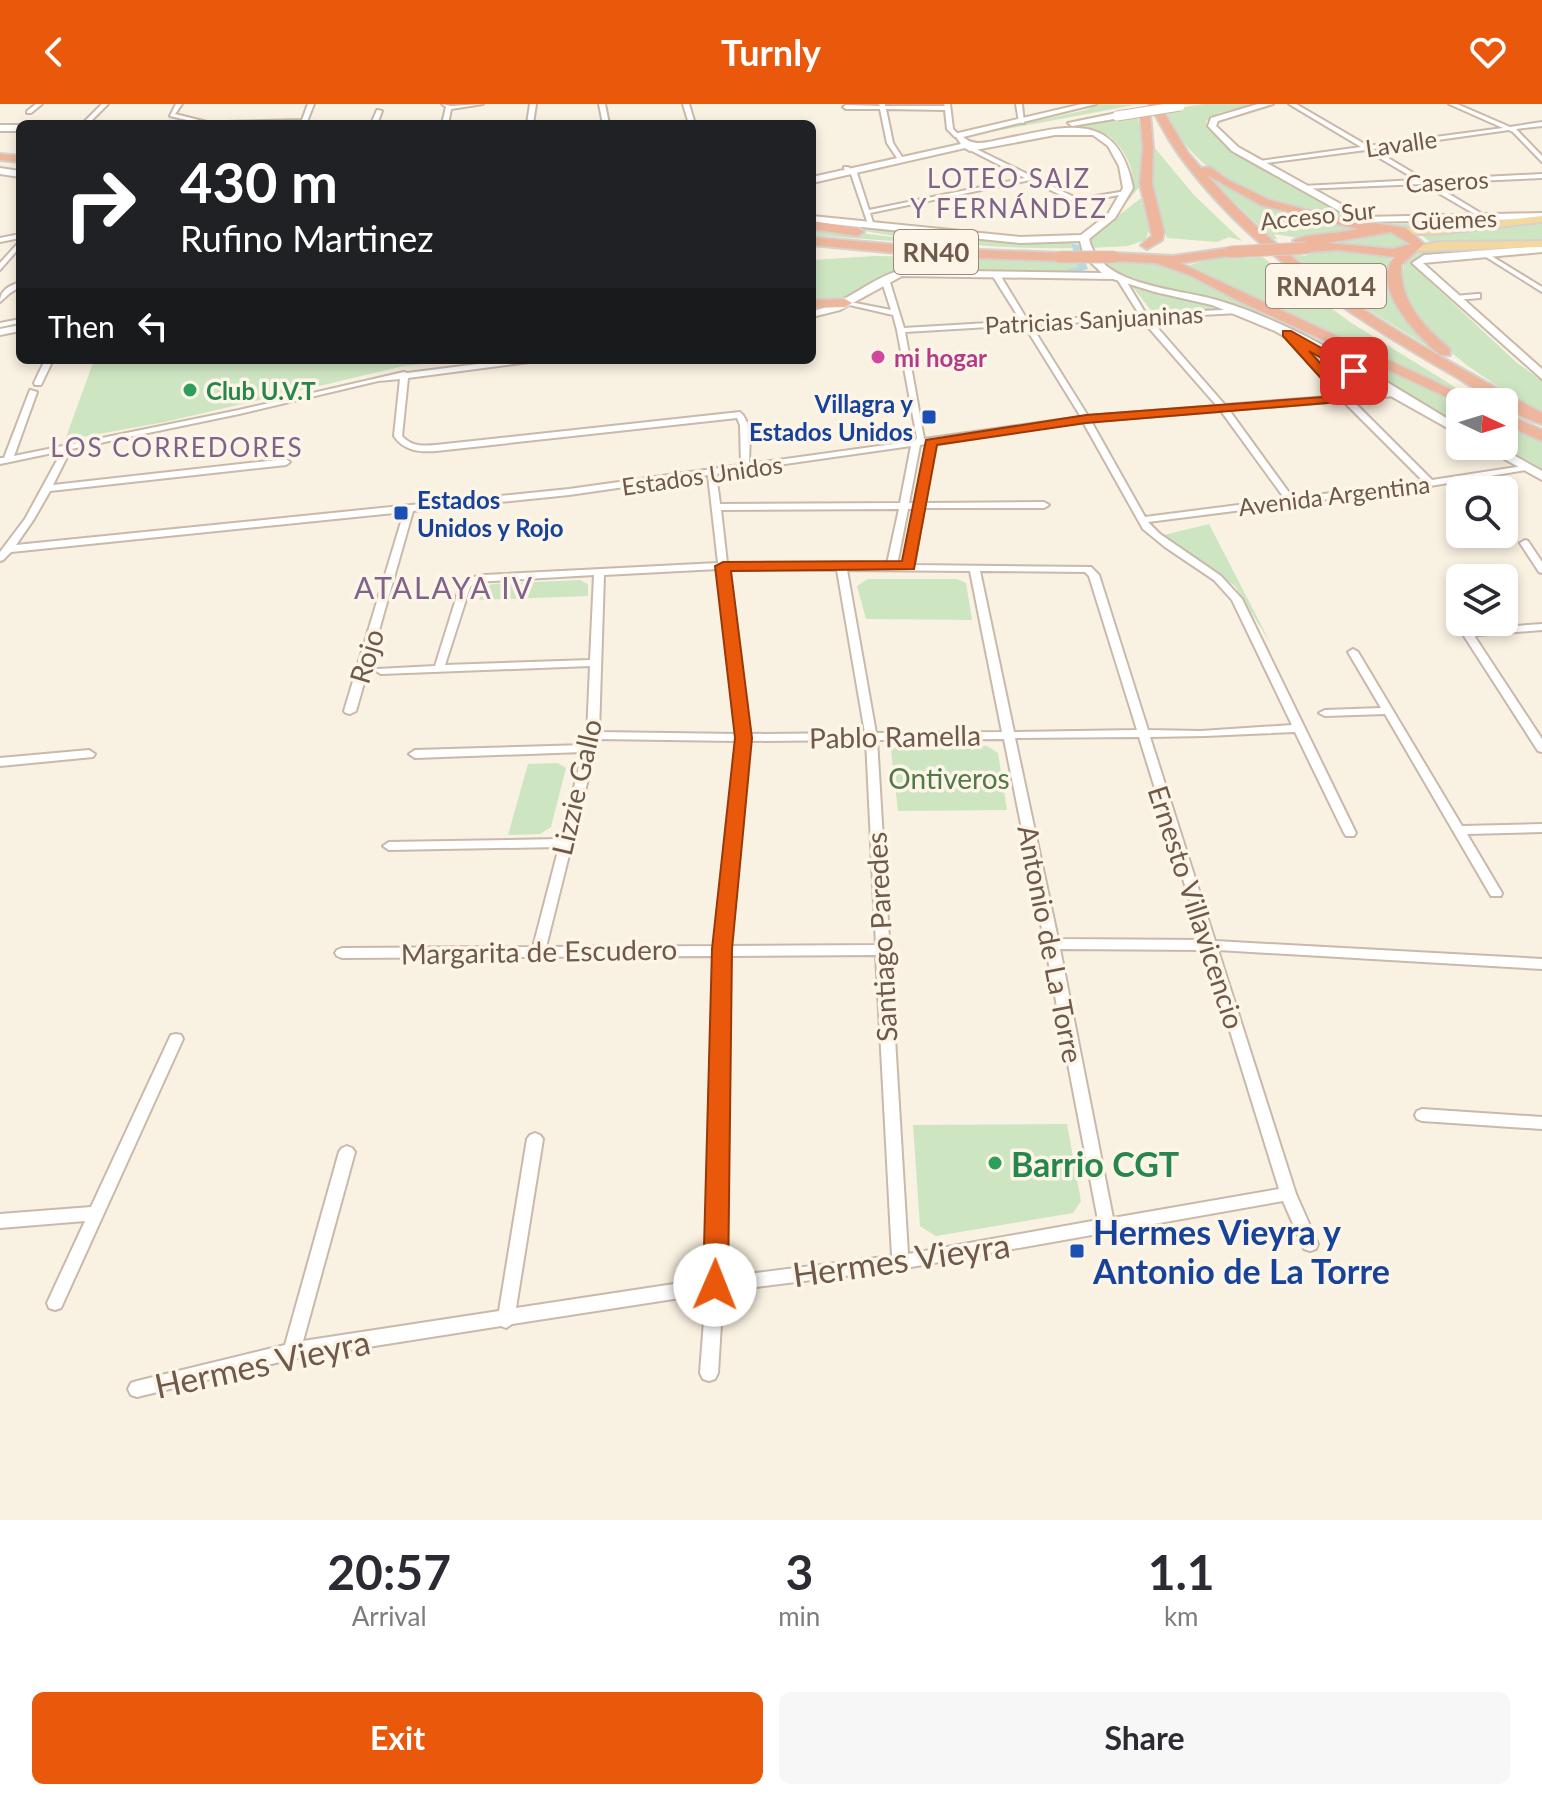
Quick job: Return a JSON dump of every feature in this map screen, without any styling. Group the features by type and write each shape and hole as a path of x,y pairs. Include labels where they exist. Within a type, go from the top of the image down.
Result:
{"highway":[{"name":"RNA014","path":"1146,107 1209,186 1281,252 1395,333 1542,418"},
{"name":"RNA014","path":"1146,107 1160,143 1184,175 1257,247 1344,311 1468,388"},
{"path":"1146,107 1146,184 1158,237 1145,246 1144,254 1195,272 1446,391"},
{"path":"1163,125 1203,167 1235,188 1300,211 1372,225"},
{"path":"816,223 936,241 1059,254"},
{"name":"Acceso Sur","path":"816,240 1002,256 1113,254 1158,260 1227,249 1302,244 1337,238 1372,225 1399,231 1416,239 1418,245 1413,254 1302,244"},
{"name":"Acceso Sur","path":"816,240 1059,254"},
{"name":"Acceso Sur","path":"1113,254 1145,246 1179,244 1227,249"},
{"path":"1413,254 1395,264 1395,284 1401,302 1415,323 1466,369 1542,418"},
{"path":"830,256 1002,256"},
{"path":"816,311 845,303"},
{"path":"1518,419 1542,434"},
{"path":"1518,424 1542,434"}],"main road":[{"name":"Güemes","path":"1399,231 1450,230 1542,218"},
{"name":"RN40","path":"1413,254 1439,245 1542,247"}],"street":[{"path":"29,112 39,104"},
{"path":"89,120 105,104"},
{"path":"179,104 172,115 194,120"},
{"path":"447,106 480,104"},
{"path":"1019,104 1022,122"},
{"path":"964,143 1022,122 1092,104"},
{"path":"849,170 964,143 1161,104"},
{"path":"1269,104 1228,113 1213,122 1216,132 1226,142 1260,163 1372,225"},
{"path":"1292,104 1485,218"},
{"path":"1452,104 1508,127 1542,160"},
{"path":"882,105 890,143 899,157"},
{"path":"1116,114 1184,105"},
{"path":"846,107 947,106 950,129 964,143 1077,201 1126,193"},
{"path":"376,120 379,111"},
{"name":"Lavalle","path":"1260,163 1542,124"},
{"path":"816,177 964,143 1055,132 1095,132 1108,139 1124,166 1128,183 1126,193 1112,216"},
{"path":"849,170 871,226"},
{"name":"Caseros","path":"1303,188 1542,176"},
{"path":"867,212 1032,178"},
{"path":"816,222 1020,240 1084,238 1137,198 1146,184"},
{"name":"Güemes","path":"1372,225 1542,218"},
{"path":"1084,238 1084,250 1090,260 1118,278 1144,317 1225,410 1290,500"},
{"name":"RN40","path":"1413,254 1424,258 1542,247"},
{"path":"0,268 16,248"},
{"path":"1413,254 1455,298 1542,375"},
{"path":"1485,254 1542,290"},
{"path":"845,303 885,279 907,272 1118,278 1238,311 1287,334 1446,423"},
{"path":"996,275 1086,419 1141,520 1156,538 1228,586 1350,833"},
{"path":"885,279 901,330 918,442 892,566"},
{"path":"0,300 16,286"},
{"path":"1455,298 1477,296"},
{"path":"845,303 894,313"},
{"path":"1255,303 1300,328 1369,380"},
{"name":"Patricias Sanjuaninas","path":"901,330 1238,311"},
{"path":"1287,334 1346,399 1430,483"},
{"path":"4,460 47,364"},
{"path":"4,460 404,374 493,364"},
{"path":"404,374 398,436 402,443 410,447 436,448 740,415 744,425 745,469"},
{"name":"Estados Unidos","path":"9,549 409,509 712,474 1086,419 1394,394"},
{"path":"909,565 931,442"},
{"path":"0,558 9,549 46,489 68,447"},
{"path":"1513,460 1542,476"},
{"path":"46,489 286,462"},
{"name":"Avenida Argentina","path":"1141,520 1430,483 1526,467"},
{"path":"709,1373 715,1285 722,949 743,738 712,474"},
{"path":"716,507 1044,505"},
{"name":"Rojo","path":"350,711 409,509"},
{"path":"1525,543 1542,570"},
{"path":"439,669 465,586 472,580 723,566 909,565 974,568"},
{"name":"Santiago Paredes","path":"841,566 871,735 880,950 900,1262"},
{"name":"Ernesto Villavicencio","path":"974,568 1088,569 1094,575 1288,1194 1310,1244"},
{"name":"Antonio de La Torre","path":"974,568 1107,1227"},
{"name":"Lizzie Gallo","path":"539,950 591,742 599,574"},
{"path":"1542,627 1474,632 1469,636 1542,748"},
{"path":"1353,652 1496,893"},
{"path":"381,671 597,663"},
{"path":"1325,713 1388,711"},
{"name":"Pablo Ramella","path":"415,754 591,742 871,735 1143,735 1297,728"},
{"path":"0,762 89,754"},
{"path":"1457,830 1542,828"},
{"path":"389,846 565,843"},
{"path":"1052,944 1209,945 1542,964"},
{"name":"Margarita de Escudero","path":"342,953 880,950"},
{"path":"55,1303 176,1039"},
{"path":"1422,1115 1542,1123"},
{"path":"506,1320 535,1139"},
{"path":"292,1351 347,1152"},
{"name":"Hermes Vieyra","path":"137,1389 292,1351 715,1285 900,1262 1288,1194"},
{"path":"0,1221 96,1213"}],"green space":[{"path":"1097,104 1134,105 969,136 1086,110"},
{"path":"1203,104 1256,104 1219,113 1206,121 1207,128 1232,151 1357,222 1366,224 1317,215 1292,208 1229,182 1200,160 1163,111"},
{"path":"1137,116 1143,144 1141,185 1124,206 1132,187 1131,168 1122,150 1108,135 1079,129 980,144"},
{"path":"1154,147 1194,195 1242,241 1229,237 1217,242 1167,238 1151,186 1149,171"},
{"path":"1202,171 1250,197 1349,227 1344,232 1299,238 1274,234 1277,239 1273,239"},
{"path":"1141,198 1149,231 1145,240 1128,246 1089,248 1091,237"},
{"path":"1515,219 1437,227 1375,225"},
{"path":"816,221 1013,242 1070,242 1074,248 942,242"},
{"path":"1542,222 1542,241 1430,242 1420,234"},
{"path":"816,227 973,247 816,235"},
{"path":"1386,232 1396,234 1409,244 1398,249 1303,245"},
{"path":"1518,248 1418,257 1410,263 1516,362 1542,381 1542,413 1518,398 1518,388 1501,388 1473,370 1428,330 1412,308 1404,285 1405,260 1419,252"},
{"path":"1313,250 1347,250 1390,257 1390,285 1440,354 1356,302 1288,252 1305,256"},
{"path":"1257,253 1350,322 1456,388 1449,388 1189,265 1230,255 1252,258 1251,254"},
{"path":"876,256 1080,260 1082,269 1065,272 901,270 846,297 816,301 816,260"},
{"path":"1095,260 1144,261 1195,276 1276,318 1322,350 1210,299 1118,275"},
{"path":"1132,286 1193,300 1220,310 1154,314"},
{"path":"1311,333 1446,396 1446,418 1352,363"},
{"name":"Club U.V.T","path":"93,364 423,364 165,422 65,440"},
{"path":"1329,366 1378,392 1360,394 1348,391 1327,370"},
{"path":"1518,430 1542,441 1542,471 1518,458"},
{"path":"1209,524 1271,644 1235,586 1164,535"},
{"path":"868,579 957,579 966,583 972,620 866,619 857,586"},
{"path":"580,580 588,584 588,596 479,600 483,589 492,584"},
{"name":"Ontiveros","path":"899,745 987,746 998,753 1007,810 898,811 891,750"},
{"path":"558,763 566,768 551,827 540,834 508,835 528,764"},
{"name":"Barrio CGT","path":"1067,1124 1081,1201 1073,1213 936,1236 920,1226 913,1125"}],"waterway":[{"path":"1065,273 1083,269 1074,245"}],"place":[{"name":"mi hogar","path":"878,357"},
{"name":"Club U.V.T","path":"190,390"},
{"name":"Villagra y Estados Unidos","path":"929,417"},
{"name":"Estados Unidos y Rojo","path":"401,513"},
{"name":"Barrio CGT","path":"995,1163"},
{"name":"Hermes Vieyra y Antonio de La Torre","path":"1077,1251"}],"district":[{"name":"LOTEO SAIZ Y FERNÁNDEZ","path":"1009,193"},
{"name":"LOS CORREDORES","path":"177,447"},
{"name":"ATALAYA IV","path":"444,587"}],"route":[{"path":"715,1285 722,949 743,738 723,566 909,565 931,442 1086,419 1346,399 1287,334 1354,371"}]}
